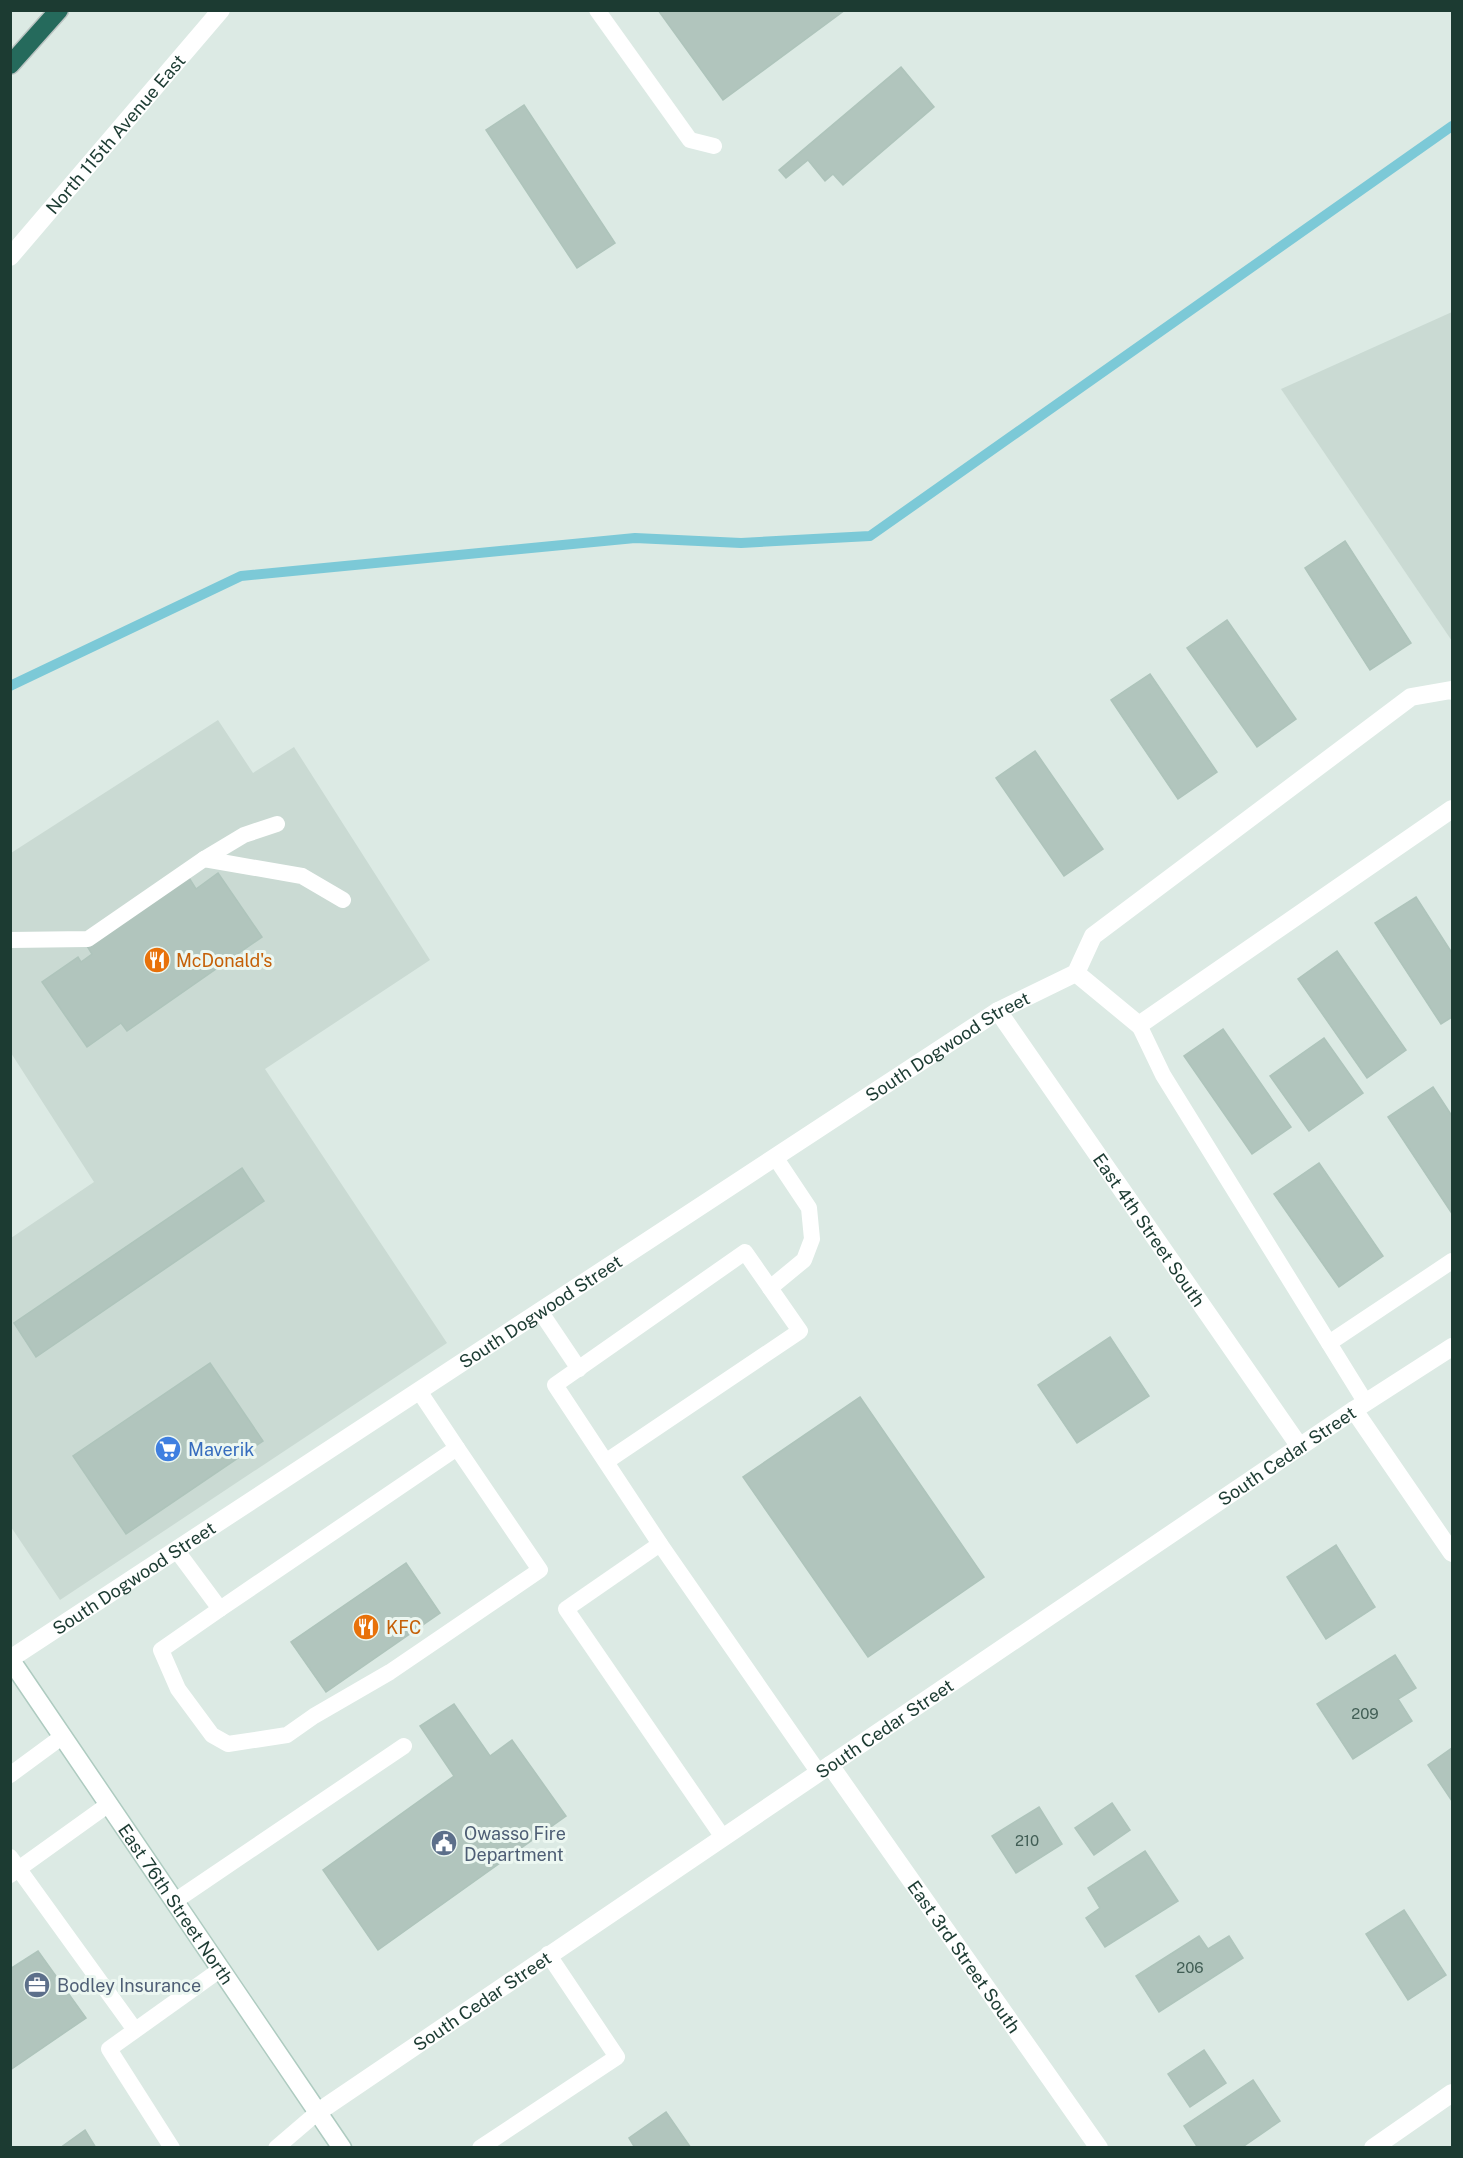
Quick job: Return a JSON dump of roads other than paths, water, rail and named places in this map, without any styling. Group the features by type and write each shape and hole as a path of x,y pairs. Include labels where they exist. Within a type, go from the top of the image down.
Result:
{"highway":[{"path":"10,65 59,10"}],"street":[{"name":"North 115th Avenue East","path":"10,257 221,10"},
{"path":"1452,691 1412,697 1402,704 1093,936 1076,973 1139,1025 1452,809"},
{"name":"South Dogwood Street","path":"11,1659 998,1011 1076,973"},
{"name":"East 4th Street South","path":"998,1011 1300,1447"},
{"name":"South Cedar Street","path":"318,2112 548,1954 1452,1347"},
{"path":"1360,1407 1452,1553"},
{"name":"East 76th Street North","path":"11,1659 342,2148"},
{"name":"East 3rd Street South","path":"825,1769 1099,2148"},
{"path":"1372,2148 1452,2093"}],"lane":[{"path":"597,10 690,140 714,146"},
{"path":"10,940 88,939 204,859 244,835 277,825"},
{"path":"204,859 302,876 343,900"},
{"path":"1139,1025 1163,1075 1329,1343 1360,1407"},
{"path":"770,1288 804,1260 812,1239 809,1208 775,1157"},
{"path":"607,1461 800,1330 745,1252 555,1385 660,1544 825,1769"},
{"path":"1329,1343 1452,1261"},
{"path":"540,1311 579,1369"},
{"path":"419,1391 540,1570 390,1672 314,1716 287,1735 228,1744 212,1735 178,1689 162,1650 457,1448"},
{"path":"660,1544 566,1609 723,1836"},
{"path":"177,1551 220,1609"},
{"path":"10,1775 63,1736"},
{"path":"175,1901 404,1746"},
{"path":"109,1804 13,1867 135,2030"},
{"path":"480,2148 617,2057 548,1954"},
{"path":"172,2148 109,2049 221,1969"},
{"path":"276,2148 318,2112"}],"waterway":[{"path":"10,686 241,576 635,538 741,543 870,536 1452,126"}],"place":[{"name":"McDonald's","path":"157,960"},
{"name":"Maverik","path":"168,1449"},
{"name":"KFC","path":"366,1627"},
{"name":"Owasso Fire Department","path":"444,1843"},
{"name":"Bodley Insurance","path":"37,1985"}]}
